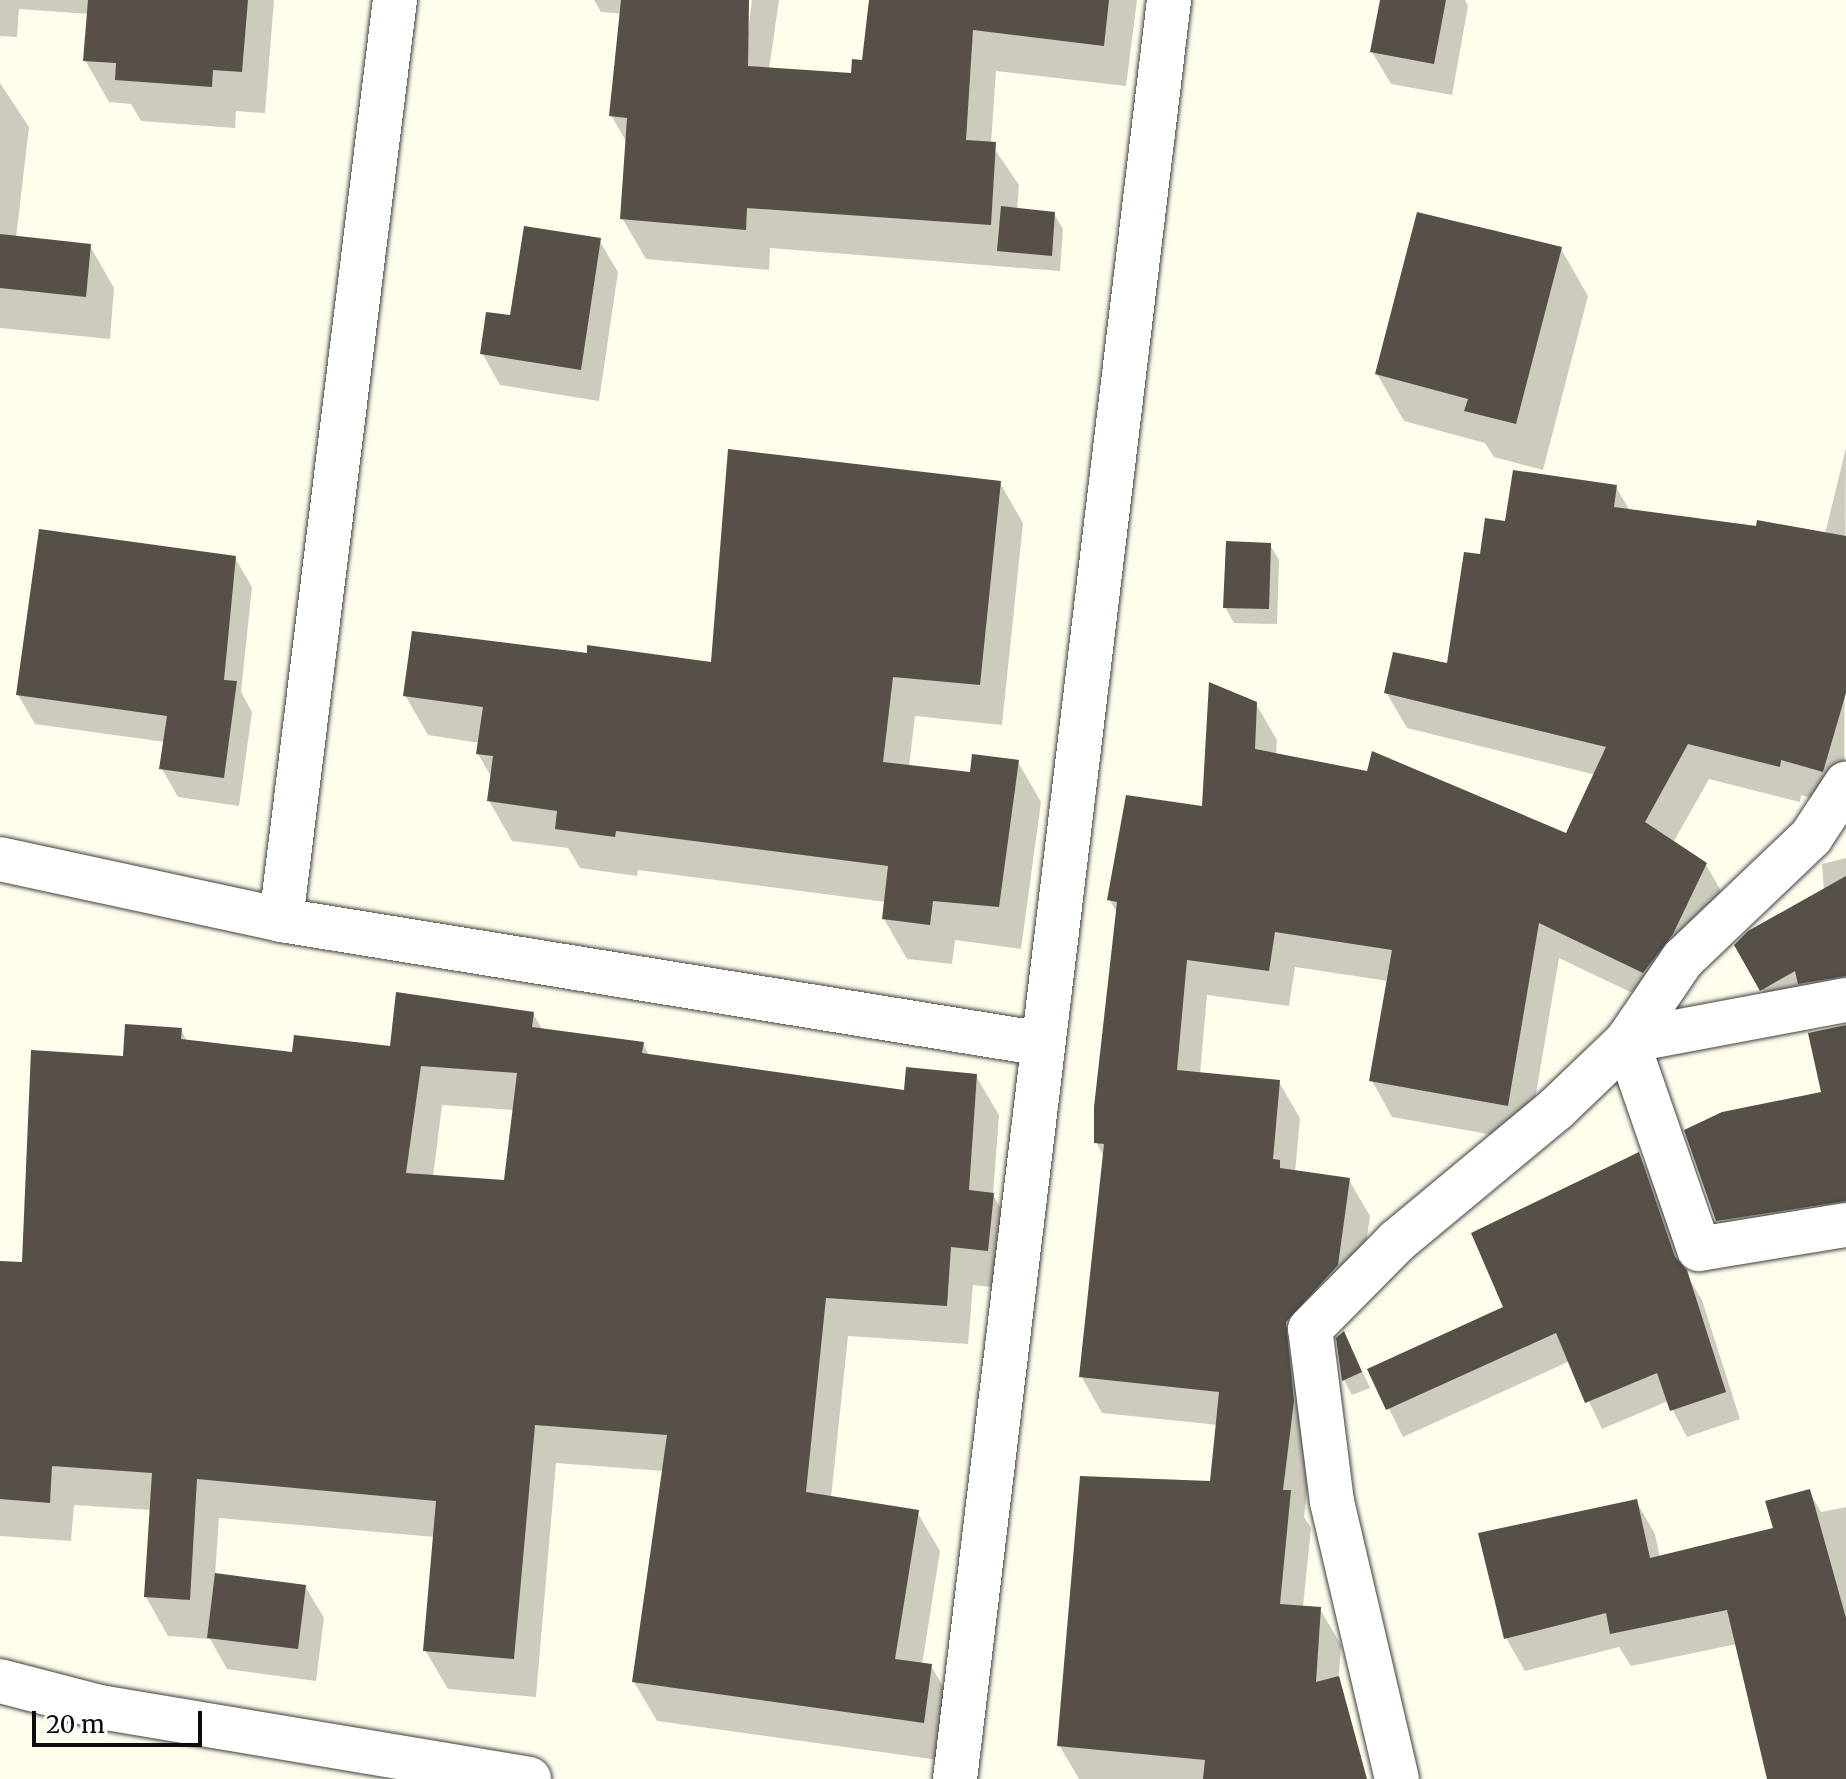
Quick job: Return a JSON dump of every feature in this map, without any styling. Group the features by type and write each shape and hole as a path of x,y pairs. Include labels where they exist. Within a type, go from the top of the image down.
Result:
{"street":[{"path":"281,920 395,0"},
{"path":"955,1779 1169,0"},
{"path":"1397,1779 1332,1502 1310,1329 1397,1241 1555,1110 1627,1041 1683,959 1811,837 1846,784"},
{"path":"0,859 281,920 1043,1044"},
{"path":"1627,1041 1846,1000"},
{"path":"1627,1041 1699,1249 1846,1225"},
{"path":"0,1681 100,1707 529,1779"}],"building":[{"path":"88,0 248,0 242,72 213,70 212,87 115,80 116,63 83,61"},
{"path":"621,0 749,0 748,66 851,73 852,59 862,60 869,0 1109,0 1104,46 973,30 966,140 996,142 991,225 747,208 746,230 620,219 627,118 609,116"},
{"path":"1380,0 1446,0 1434,64 1370,52"},
{"path":"1001,206 1055,212 1052,256 997,251"},
{"path":"1417,212 1562,247 1516,424 1464,411 1468,399 1375,374"},
{"path":"524,226 601,238 581,370 480,354 486,312 510,315"},
{"path":"0,234 91,244 86,297 0,288"},
{"path":"728,449 1001,481 980,685 893,677 883,762 970,772 972,754 1019,760 999,907 933,901 930,925 882,919 888,866 616,831 615,837 555,829 557,811 487,801 493,756 476,754 483,707 403,696 412,631 587,653 587,645 711,662"},
{"path":"1513,470 1617,485 1614,507 1756,526 1757,520 1846,536 1846,693 1823,772 1781,760 1780,767 1688,744 1645,822 1707,863 1673,934 1643,973 1539,923 1508,1106 1369,1081 1392,950 1275,932 1269,971 1187,960 1177,1070 1280,1080 1273,1159 1280,1160 1280,1168 1350,1178 1338,1265 1286,1322 1294,1401 1283,1490 1291,1490 1280,1604 1321,1607 1316,1682 1339,1676 1367,1779 1203,1779 1205,1760 1057,1746 1080,1476 1210,1481 1219,1392 1079,1377 1104,1144 1094,1143 1094,1107 1117,902 1107,900 1126,795 1202,806 1209,682 1257,702 1255,749 1367,771 1372,751 1566,833 1606,747 1384,693 1393,652 1447,663 1464,552 1480,554 1485,518 1505,521"},
{"path":"39,529 236,556 224,680 237,681 224,778 159,769 167,716 16,695"},
{"path":"1226,541 1271,543 1269,609 1223,608"},
{"path":"1846,876 1846,976 1798,984 1795,971 1760,991 1734,945 1748,931"},
{"path":"396,992 534,1012 532,1027 644,1042 642,1053 904,1090 906,1067 977,1074 969,1190 994,1193 988,1251 951,1247 947,1306 826,1298 806,1492 919,1510 895,1659 932,1664 924,1723 632,1682 667,1435 535,1425 514,1659 423,1651 436,1501 197,1479 190,1600 144,1597 152,1473 52,1466 50,1503 0,1499 0,1261 22,1262 31,1050 123,1056 125,1024 182,1028 181,1039 292,1052 294,1035 390,1046","holes":["421,1066 517,1073 504,1180 406,1173"]},
{"path":"1846,1025 1846,1201 1716,1221 1684,1130 1722,1112 1821,1092 1808,1033"},
{"path":"1639,1152 1675,1257 1687,1270 1726,1392 1670,1411 1657,1373 1585,1403 1556,1333 1386,1410 1367,1369 1503,1307 1471,1233"},
{"path":"1344,1331 1362,1372 1342,1381 1336,1338"},
{"path":"1810,1489 1846,1618 1846,1779 1767,1779 1727,1610 1610,1634 1606,1613 1504,1639 1478,1533 1637,1499 1650,1558 1773,1528 1765,1501"},
{"path":"215,1573 306,1585 298,1649 207,1638"}]}
